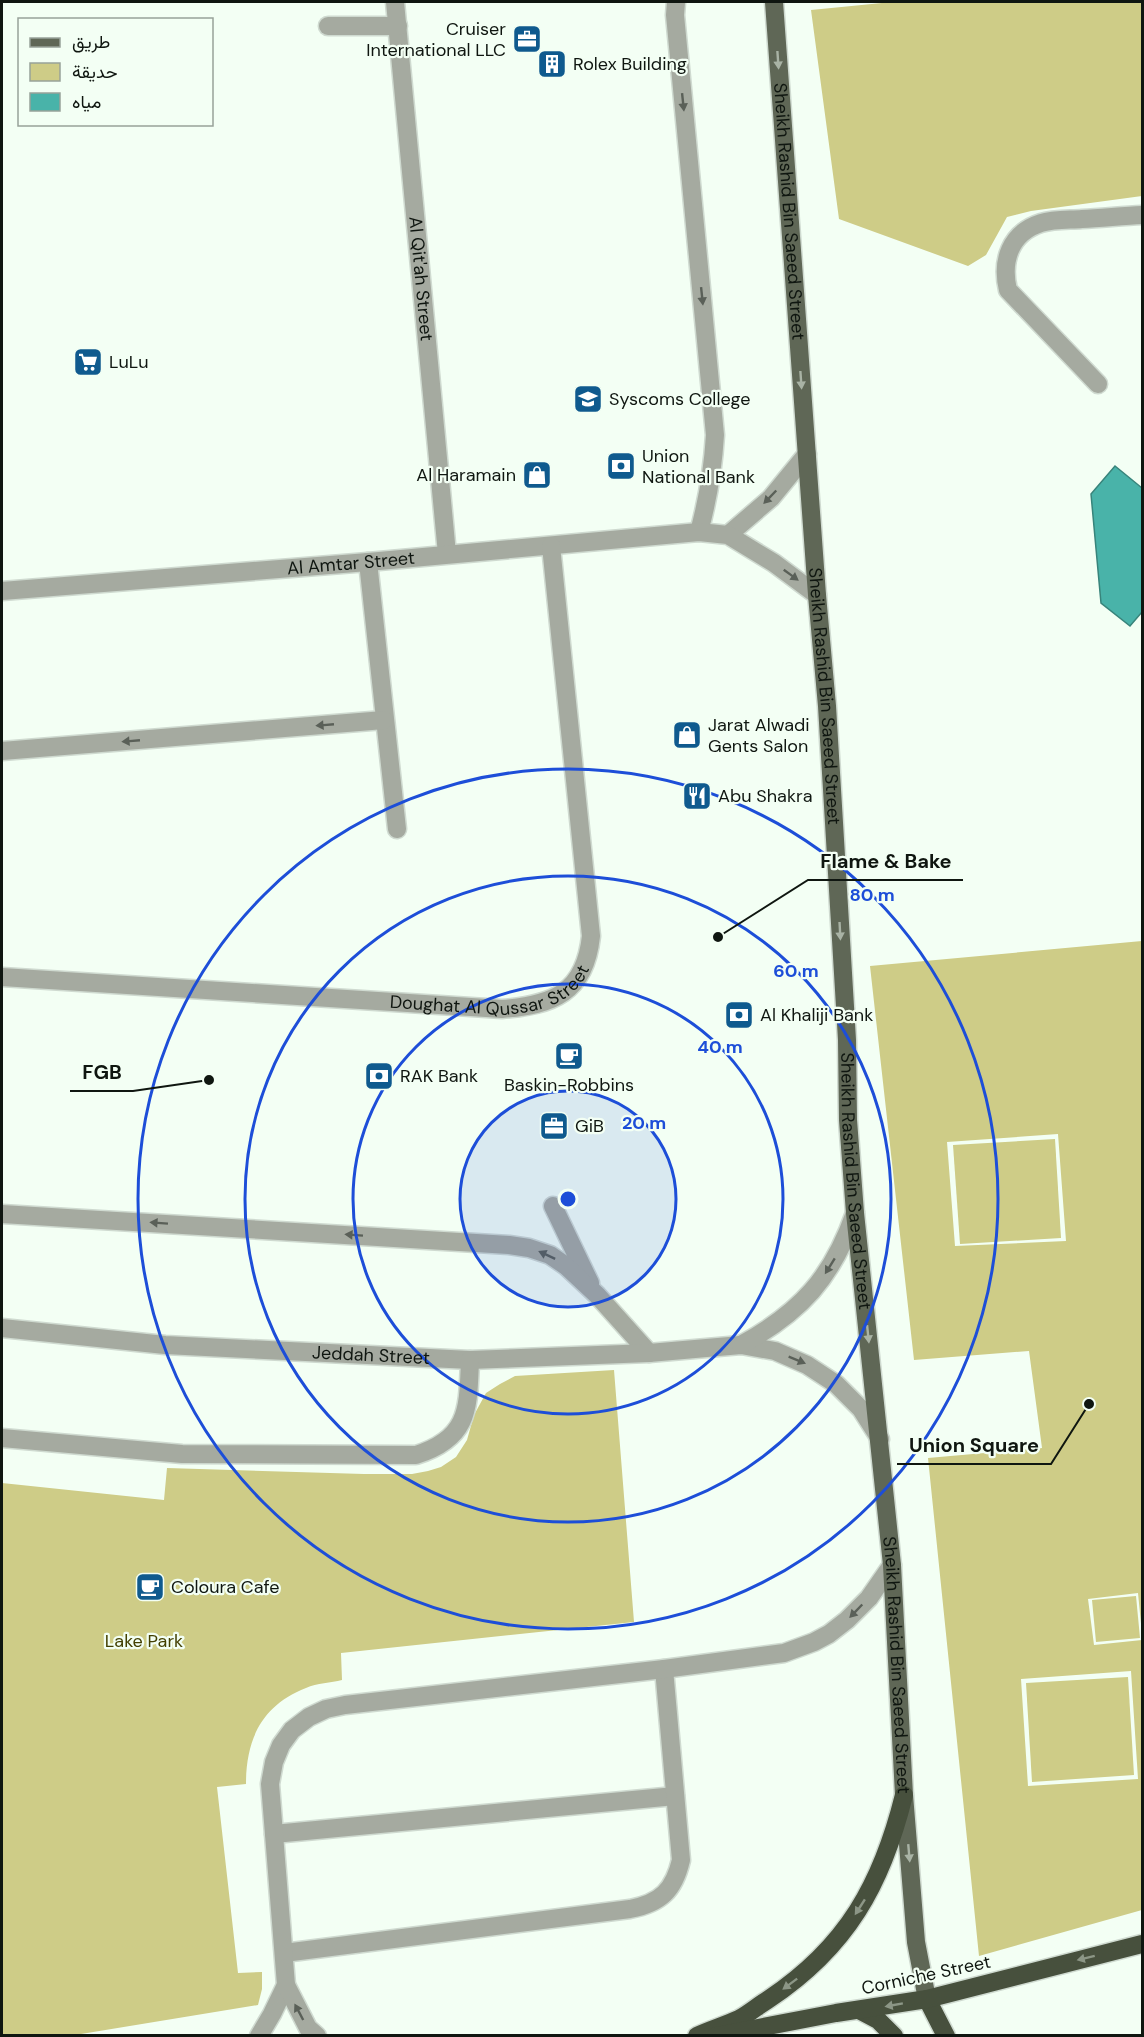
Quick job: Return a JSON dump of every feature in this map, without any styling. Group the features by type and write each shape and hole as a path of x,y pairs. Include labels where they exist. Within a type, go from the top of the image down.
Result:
{"highway":[{"path":"696,2036 740,2018 793,1982 833,1945 862,1905 881,1870 895,1834 904,1795"},
{"name":"Corniche Street","path":"716,2036 836,2013 861,2011 927,1999 1143,1944"},
{"path":"927,1999 946,2036"},
{"path":"861,2011 878,2020 894,2036"}],"main road":[{"name":"Sheikh Rashid Bin Saeed Street","path":"774,2 827,706 847,1040 848,1120 855,1213 892,1565 904,1795 916,1942 927,1999"}],"street":[{"name":"Al Qit'ah Street","path":"395,2 447,554"},
{"path":"676,2 676,26 715,435 713,468 699,532"},
{"path":"328,26 398,26"},
{"path":"1098,384 1008,290 1004,273 1007,256 1014,242 1026,230 1041,223 1143,215"},
{"path":"807,454 771,498 728,535 774,563 817,595"},
{"name":"Al Amtar Street","path":"2,591 368,562 699,532 728,535"},
{"name":"Doughat Al Qussar Street","path":"2,977 502,1009 522,1007 560,997 579,976 589,950 591,936 551,546"},
{"path":"368,562 397,829"},
{"path":"2,751 384,720"},
{"path":"553,1206 597,1295"},
{"name":"Jeddah Street","path":"741,1345 767,1331 797,1308 812,1292 830,1268 845,1241 855,1213"},
{"path":"2,1214 529,1248 550,1255 566,1266 597,1295 649,1353"},
{"name":"Jeddah Street","path":"2,1328 165,1345 470,1360 649,1353 741,1345 775,1352 807,1365 836,1384 861,1409 880,1438"},
{"path":"2,1438 182,1454 416,1455 432,1450 445,1442 464,1417 469,1402 470,1360"},
{"path":"317,2036 308,2028 286,1985 270,1784 274,1762 281,1745 292,1730 309,1717 326,1709 345,1705 784,1653 814,1642 847,1620 869,1598 892,1565"},
{"path":"284,1953 645,1906 659,1899 678,1875 681,1860 664,1669"},
{"path":"274,1834 675,1796"},
{"path":"258,2036 286,1985"}],"green space":[{"path":"892,2 1142,2 1142,196 1031,211 1007,217 986,255 968,266 839,219 811,10"},
{"path":"1142,941 1142,1634 1138,1593 1088,1599 1094,1645 1142,1640 1142,1910 979,1956 928,1458 1042,1448 1029,1351 914,1360 870,966","holes":["1058,1134 1066,1241 955,1246 947,1142","1131,1671 1138,1779 1028,1786 1021,1679"]},
{"path":"1055,1139 1061,1238 960,1244 953,1145"},
{"name":"Lake Park","path":"614,1370 634,1622 341,1653 342,1680 306,1688 291,1695 268,1714 253,1738 249,1752 246,1784 217,1787 238,1973 262,1972 262,1989 258,2005 75,2035 2,2035 2,1483 164,1500 167,1468 412,1474 441,1467 456,1457 467,1440 474,1415 486,1393 515,1376"},
{"path":"1136,1596 1140,1638 1096,1642 1092,1600"},
{"path":"1128,1677 1134,1775 1032,1782 1026,1683"}],"water":[{"path":"1115,466 1142,488 1142,612 1130,626 1101,603 1091,494"}],"place":[{"name":"Cruiser International LLC","path":"527,39"},
{"name":"Rolex Building","path":"552,64"},
{"name":"LuLu","path":"88,362"},
{"name":"Syscoms College","path":"588,399"},
{"name":"Union National Bank","path":"621,466"},
{"name":"Al Haramain","path":"537,475"},
{"name":"Jarat Alwadi Gents Salon","path":"687,735"},
{"name":"Abu Shakra","path":"697,796"},
{"name":"Flame & Bake","path":"718,937"},
{"name":"Al Khaliji Bank","path":"739,1015"},
{"name":"Baskin-Robbins","path":"569,1056"},
{"name":"RAK Bank","path":"379,1076"},
{"name":"FGB","path":"209,1080"},
{"name":"GiB","path":"554,1126"},
{"name":"Union Square","path":"1089,1404"},
{"name":"Coloura Cafe","path":"150,1587"}]}
